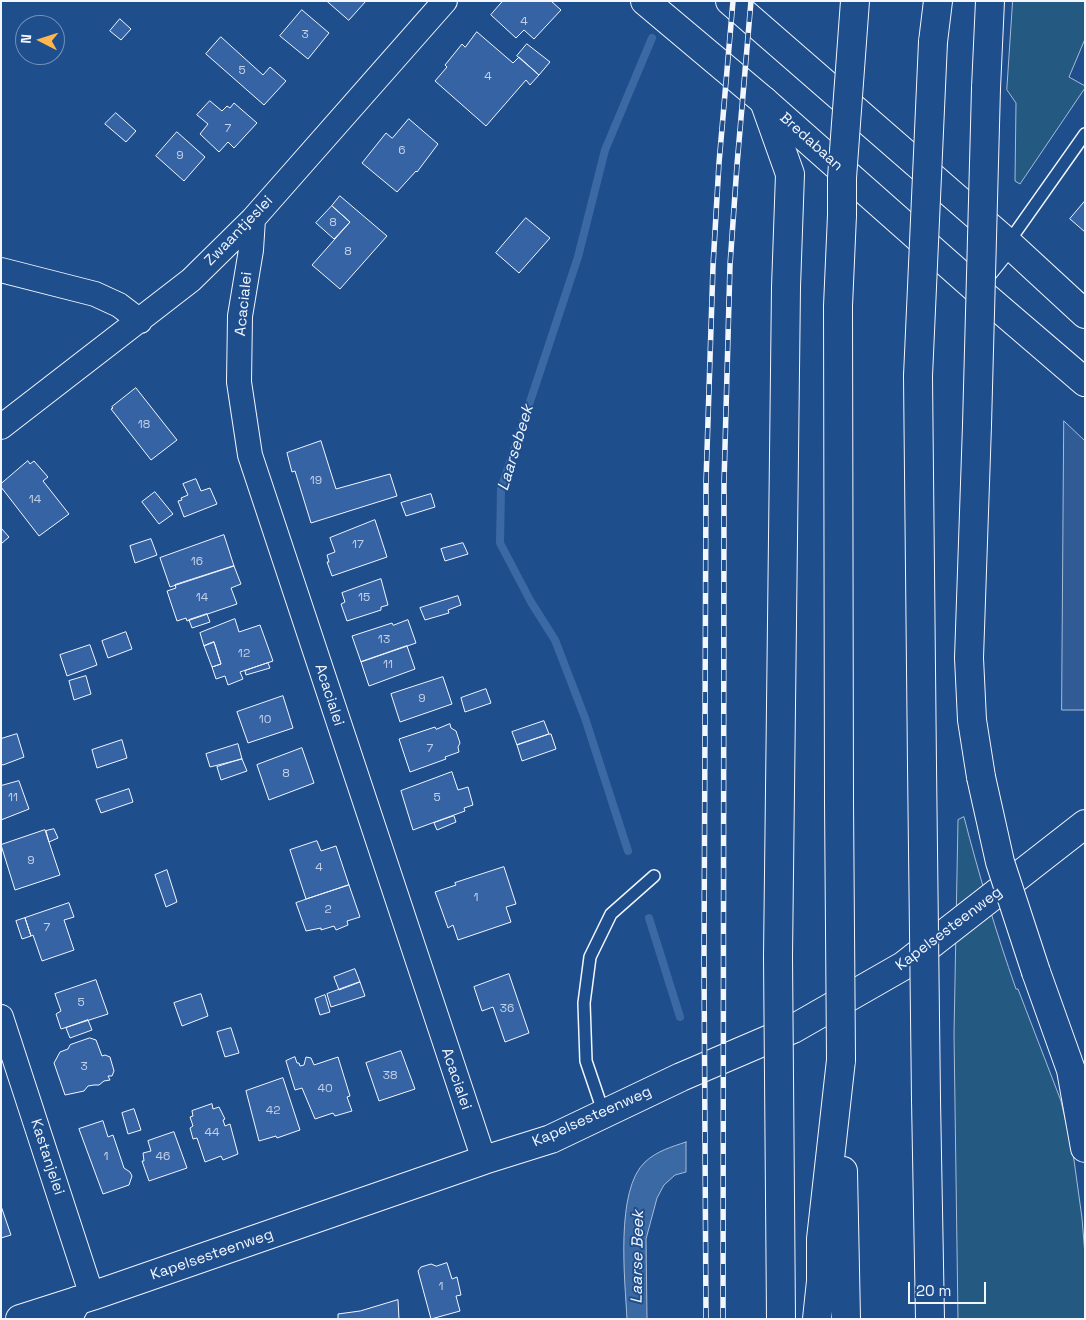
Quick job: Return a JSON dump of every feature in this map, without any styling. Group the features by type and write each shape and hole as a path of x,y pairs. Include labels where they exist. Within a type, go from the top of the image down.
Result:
{"main road":[{"name":"Bredabaan","path":"645,1 764,101 973,286 1085,382"},
{"path":"730,1 1008,243 1085,314"},
{"path":"846,1319 841,1060 838,306 842,178 854,1"},
{"path":"930,1319 918,376 933,42 938,1"},
{"path":"990,3 969,658 972,720 980,777 1000,862 1036,972 1078,1081 1085,1148"},
{"path":"764,101 790,174 786,287 778,956 781,1319"},
{"name":"Kapelsesteenweg","path":"20,1319 79,1305 484,1160 551,1139 681,1077 793,1029 903,966 1085,824"},
{"path":"817,1319 821,1281 821,1239 841,1060"}],"street":[{"name":"Zwaantjeslei","path":"1,427 191,280 253,219 445,1"},
{"name":"Acacialei","path":"253,219 251,250 240,316 239,382 250,455 484,1160"},
{"path":"973,286 1008,243"},
{"path":"1,270 95,294 119,305 140,321"},
{"name":"Kastanjelei","path":"1,1017 79,1305"}],"lane":[{"path":"1008,243 1085,134"},
{"path":"604,1114 586,1061 584,1003 590,957 611,914 654,876"}],"shaded area":[{"path":"1013,1 1085,1 1085,39 1069,77 1085,86 1085,88 1020,184 1015,181 1016,103 1007,90"},
{"path":"1064,421 1085,441 1085,710 1062,710"},
{"path":"964,817 988,903 1016,989 1018,989 1061,1101 1073,1153 1082,1218 1085,1255 1085,1319 958,1319 954,1034 958,820"}],"water":[{"name":"Laarse Beek","path":"686,1142 686,1172 675,1175 664,1185 657,1198 646,1239 647,1319 627,1319 624,1236 629,1193 636,1175 645,1162 659,1152"}],"building":[{"path":"327,1 366,1 349,20"},
{"path":"503,1 551,1 561,10 534,39 524,30 516,38 491,15"},
{"path":"302,10 329,33 308,59 280,36"},
{"path":"120,19 131,29 121,40 110,31"},
{"path":"477,32 513,63 519,57 539,75 530,85 526,80 486,126 435,81 462,44 465,47"},
{"path":"221,37 263,75 270,67 286,81 264,105 206,54"},
{"path":"527,44 550,62 539,75 517,56"},
{"path":"210,101 222,111 227,106 230,108 234,103 257,123 234,148 228,142 219,152 200,134 208,124 197,115"},
{"path":"116,113 136,131 126,142 105,124"},
{"path":"409,119 438,144 417,172 397,192 362,163 386,133 392,138"},
{"path":"177,132 205,157 184,181 156,156"},
{"path":"340,196 387,236 340,289 312,265 350,222 332,206"},
{"path":"1085,201 1085,232 1070,219"},
{"path":"332,206 350,222 334,239 316,223"},
{"path":"526,218 550,238 519,273 496,253"},
{"path":"136,388 177,440 151,460 111,409"},
{"path":"321,441 336,489 390,474 397,496 311,523 295,471 292,472 287,453"},
{"path":"28,461 30,464 34,461 48,477 43,481 69,514 39,536 1,487 1,484"},
{"path":"196,479 201,491 210,488 217,504 184,517 178,501 188,495 183,484"},
{"path":"155,492 173,514 159,524 142,502"},
{"path":"431,494 435,507 406,516 401,503"},
{"path":"375,520 387,557 332,576 327,562 329,562 327,555 335,552 330,538"},
{"path":"1,528 9,537 1,544"},
{"path":"224,535 234,566 170,587 160,558"},
{"path":"151,539 157,555 135,563 130,546"},
{"path":"463,543 468,554 445,561 441,549"},
{"path":"234,566 241,584 231,588 237,604 187,621 186,618 177,621 167,591 176,588 175,585"},
{"path":"381,579 388,605 381,607 381,610 347,621 341,604 345,602 342,593"},
{"path":"458,596 461,605 448,610 449,613 425,620 420,608"},
{"path":"207,614 210,622 192,628 189,620"},
{"path":"235,619 239,632 260,625 273,661 240,672 243,679 228,685 225,676 216,679 212,667 221,664 214,642 204,646 200,633"},
{"path":"408,620 416,643 361,662 352,636 392,623 393,625"},
{"path":"126,632 132,649 108,658 102,641"},
{"path":"214,642 221,664 212,667 204,646"},
{"path":"90,645 97,665 67,676 60,655"},
{"path":"407,646 415,669 369,686 361,662"},
{"path":"268,663 270,668 246,675 245,671"},
{"path":"86,676 91,694 74,700 69,681"},
{"path":"443,677 452,704 400,722 391,694"},
{"path":"486,689 491,703 465,712 461,698"},
{"path":"283,696 293,728 248,743 237,712"},
{"path":"544,721 549,734 517,745 512,732"},
{"path":"450,724 451,728 456,731 460,743 458,747 459,752 445,757 446,759 410,772 399,739"},
{"path":"17,734 24,757 3,765 1,764 1,739"},
{"path":"551,734 556,749 522,761 517,745"},
{"path":"122,740 127,758 97,768 92,750"},
{"path":"238,744 242,759 210,767 206,754"},
{"path":"302,748 314,783 269,800 257,765"},
{"path":"242,759 247,771 221,780 217,767"},
{"path":"452,772 458,790 468,787 473,805 464,808 465,811 413,830 401,791"},
{"path":"19,781 29,809 1,820 1,786"},
{"path":"129,789 133,802 101,813 96,800"},
{"path":"454,816 456,822 437,830 434,823"},
{"path":"54,829 58,838 49,842 46,831"},
{"path":"45,830 60,875 15,890 1,845"},
{"path":"317,841 321,851 336,846 349,885 306,899 290,850"},
{"path":"504,867 516,904 506,907 511,922 458,940 453,925 448,928 435,892 456,885 455,883"},
{"path":"167,870 177,902 166,907 155,875"},
{"path":"349,885 360,917 347,921 348,925 336,930 334,926 321,930 321,928 306,931 296,903"},
{"path":"69,903 74,917 64,920 74,950 42,961 25,918"},
{"path":"25,918 31,936 22,939 16,921"},
{"path":"355,969 360,982 339,990 334,977"},
{"path":"509,974 529,1033 505,1042 493,1007 482,1011 474,987"},
{"path":"96,980 108,1014 61,1029 56,1014 61,1011 55,994"},
{"path":"360,982 365,996 331,1007 327,994"},
{"path":"201,994 208,1016 182,1026 174,1003"},
{"path":"325,995 330,1012 320,1015 315,999"},
{"path":"88,1020 92,1030 70,1038 66,1028"},
{"path":"231,1028 239,1053 225,1057 217,1032"},
{"path":"90,1038 96,1040 102,1056 110,1057 114,1071 112,1076 108,1076 110,1080 104,1081 99,1085 88,1086 84,1091 65,1095 54,1063 60,1052 68,1049 70,1045"},
{"path":"401,1051 415,1089 379,1101 366,1063"},
{"path":"295,1057 300,1066 304,1065 306,1057 311,1058 314,1065 338,1057 350,1096 347,1097 352,1111 335,1116 333,1113 315,1119 302,1088 295,1090 286,1061"},
{"path":"283,1078 300,1130 277,1138 276,1136 259,1141 246,1091"},
{"path":"212,1104 213,1109 219,1107 225,1119 223,1120 225,1126 230,1124 238,1154 223,1160 221,1156 205,1162 197,1138 193,1139 190,1128 193,1126 190,1117 193,1116 192,1111"},
{"path":"134,1109 141,1130 128,1134 122,1113"},
{"path":"103,1121 108,1137 113,1135 124,1168 132,1176 129,1185 103,1194 79,1129"},
{"path":"174,1132 187,1168 149,1181 142,1161 144,1161 143,1153 151,1151 148,1141"},
{"path":"1,1206 11,1235 1,1238"},
{"path":"447,1263 452,1279 457,1277 461,1295 456,1296 460,1311 431,1319 418,1271 421,1267 431,1264 436,1266"},
{"path":"398,1300 399,1319 338,1319 338,1314 360,1311"}],"waterway":[{"name":"Laarsebeek","path":"628,851 585,718 555,640 531,602 500,543 501,489 578,257 605,150 652,38"},
{"name":"Laarsebeek","path":"649,918 680,1017"}],"railway":[{"path":"706,1319 704,961 706,482 713,266 719,163 733,1"},
{"path":"723,1319 724,483 730,265 751,1"}]}
